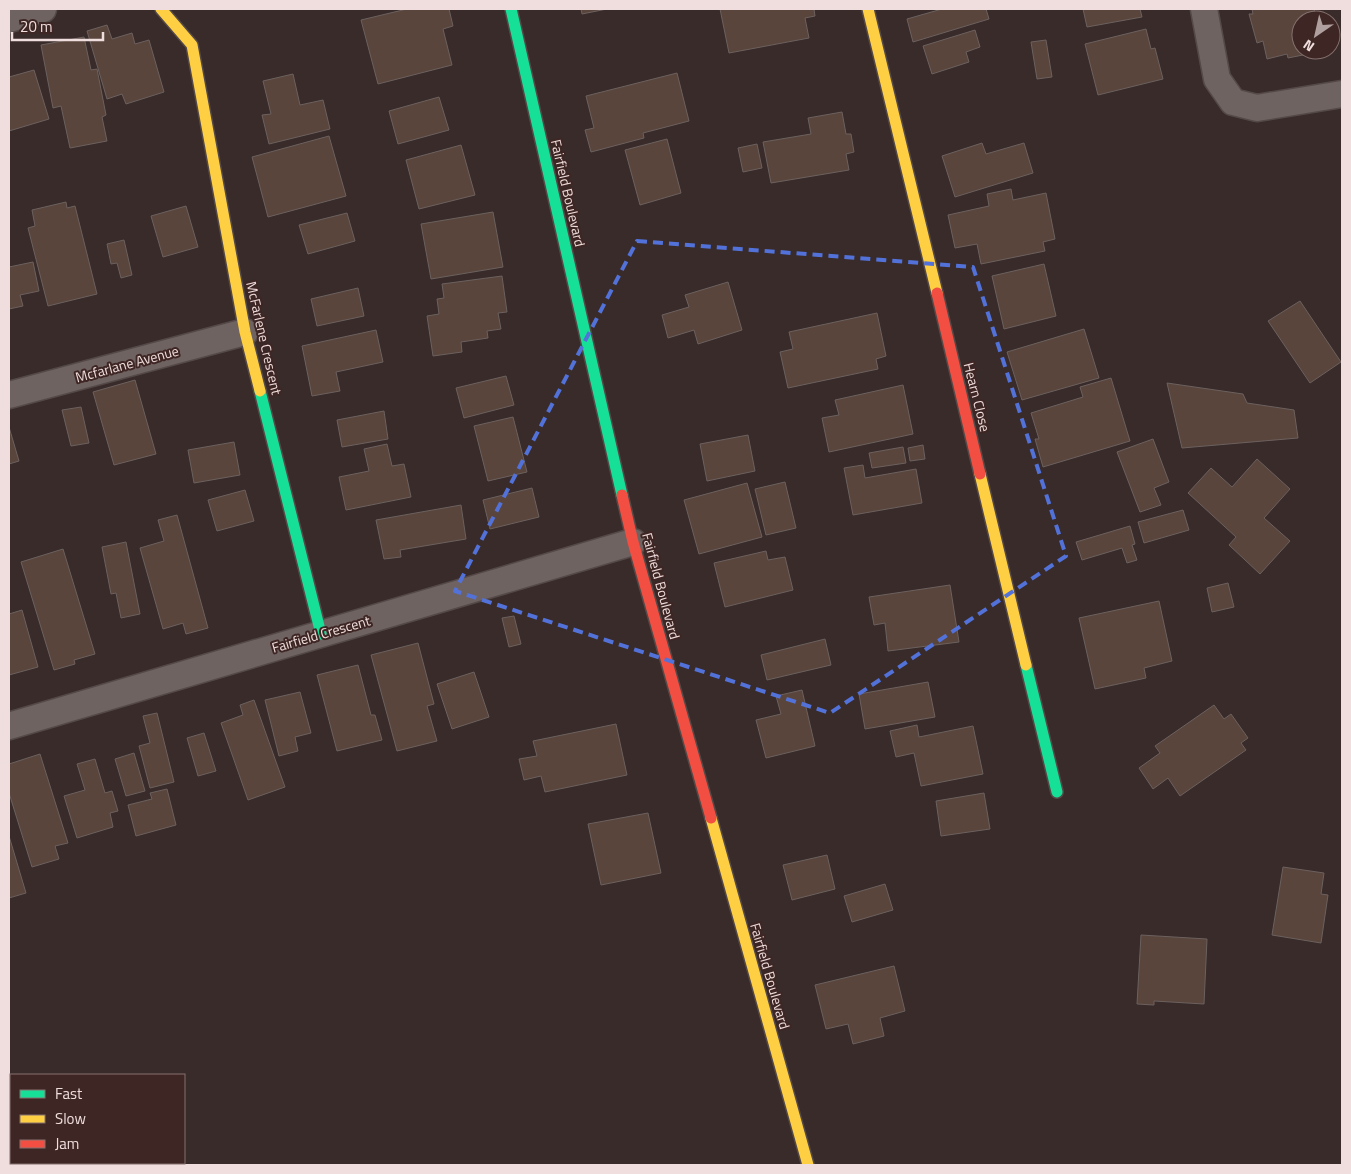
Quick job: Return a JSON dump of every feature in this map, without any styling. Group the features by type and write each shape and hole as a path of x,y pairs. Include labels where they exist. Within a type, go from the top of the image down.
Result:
{"street":[{"path":"9,19 42,9"},
{"name":"McFarlene Crescent","path":"161,9 192,45 246,332 321,634"},
{"name":"Fairfield Boulevard","path":"511,9 633,542 808,1165"},
{"name":"Hearn Close","path":"868,9 1057,792"},
{"path":"1204,9 1217,79 1233,102 1257,108 1342,94"},
{"name":"Mcfarlane Avenue","path":"9,395 246,332"},
{"name":"Fairfield Crescent","path":"9,726 633,542"}],"highlighted area":[{"path":"637,241 973,267 1066,556 830,713 455,591"}],"building":[{"path":"407,9 449,9 453,26 443,29 452,65 378,84 361,20"},
{"path":"581,9 607,9 582,14"},
{"path":"720,9 814,9 815,16 805,18 809,38 729,53"},
{"path":"942,9 986,9 989,19 913,42 907,19"},
{"path":"1083,9 1140,9 1142,17 1087,27"},
{"path":"1252,9 1314,10 1291,10 1291,57 1288,58 1287,54 1267,59 1263,41 1257,43 1249,14 1253,14"},
{"path":"107,25 112,39 132,33 135,44 149,40 164,92 126,104 122,94 107,99 87,31"},
{"path":"1146,29 1151,49 1155,48 1163,79 1098,95 1085,44"},
{"path":"975,30 980,47 966,52 969,62 932,74 923,46"},
{"path":"84,37 91,70 97,69 106,115 102,117 107,141 70,148 61,106 53,108 41,45"},
{"path":"1046,40 1052,77 1037,79 1031,42"},
{"path":"34,70 49,119 9,131 9,77"},
{"path":"677,73 689,121 643,133 644,138 591,152 585,130 594,128 586,96"},
{"path":"293,74 300,105 323,100 330,129 269,144 262,115 271,114 263,81"},
{"path":"439,97 449,130 398,144 389,111"},
{"path":"842,112 846,134 851,134 854,152 846,154 849,170 771,183 763,142 811,134 808,118"},
{"path":"329,136 346,196 268,217 252,157"},
{"path":"667,139 681,193 640,205 625,150"},
{"path":"982,143 986,154 1024,143 1033,173 955,197 942,156"},
{"path":"757,144 762,168 743,172 738,148"},
{"path":"461,145 475,195 419,209 406,160"},
{"path":"1011,189 1013,200 1046,193 1055,239 1043,242 1045,251 981,264 977,244 955,248 948,215 989,206 987,194"},
{"path":"66,202 67,208 75,206 97,294 48,306 28,228 35,226 32,210"},
{"path":"186,206 198,247 163,257 151,216"},
{"path":"493,212 503,267 431,279 421,224"},
{"path":"347,213 355,241 308,254 299,225"},
{"path":"124,240 132,275 121,278 117,263 111,264 107,244"},
{"path":"33,262 39,291 20,295 23,306 9,309 9,267"},
{"path":"1044,264 1056,316 1004,329 992,276"},
{"path":"502,276 507,312 498,313 501,329 487,331 488,338 461,342 462,352 433,356 427,316 439,314 437,299 444,298 442,284"},
{"path":"728,282 742,330 698,344 694,330 668,338 662,315 689,307 685,295"},
{"path":"358,288 364,316 317,326 311,299"},
{"path":"1300,301 1341,362 1310,383 1268,321"},
{"path":"877,313 886,356 876,359 878,369 788,388 780,352 793,349 789,332"},
{"path":"1084,329 1099,378 1022,400 1007,352"},
{"path":"376,330 383,362 336,372 340,391 312,396 302,346"},
{"path":"506,376 514,405 464,418 456,388"},
{"path":"1111,378 1130,441 1043,467 1035,439 1039,439 1031,413 1083,397 1080,387"},
{"path":"135,380 156,454 114,465 93,392"},
{"path":"1167,383 1243,394 1247,403 1294,410 1298,438 1182,448"},
{"path":"903,385 913,434 829,452 822,418 839,415 835,400"},
{"path":"81,407 89,443 71,446 62,410"},
{"path":"384,411 388,439 342,447 337,420"},
{"path":"513,417 527,472 488,481 474,426"},
{"path":"9,427 19,461 9,464"},
{"path":"748,435 755,471 707,481 700,444"},
{"path":"1153,439 1169,482 1154,488 1161,505 1140,512 1117,452"},
{"path":"234,442 240,475 194,483 188,450"},
{"path":"387,444 392,466 404,464 411,497 346,510 339,477 369,471 364,449"},
{"path":"923,445 925,459 910,461 908,448"},
{"path":"903,447 906,463 872,468 869,453"},
{"path":"1257,459 1290,489 1264,518 1290,541 1260,574 1229,545 1236,537 1188,493 1211,468 1232,487"},
{"path":"863,465 865,478 916,469 922,503 853,515 844,468"},
{"path":"785,482 796,528 766,535 755,489"},
{"path":"747,483 762,537 699,554 684,500"},
{"path":"532,488 539,517 490,529 483,500"},
{"path":"245,490 254,521 217,531 208,500"},
{"path":"461,505 466,539 400,550 401,557 384,559 376,520"},
{"path":"1183,510 1189,530 1144,543 1138,522"},
{"path":"177,515 208,628 186,634 183,623 163,629 140,548 164,541 158,520"},
{"path":"1130,526 1135,544 1132,545 1137,560 1127,563 1122,548 1082,560 1076,542"},
{"path":"126,542 140,614 121,618 116,593 111,594 102,547"},
{"path":"63,549 95,654 74,660 75,664 54,670 21,562"},
{"path":"766,551 768,560 785,557 793,590 725,607 714,563"},
{"path":"1228,583 1234,607 1212,612 1207,588"},
{"path":"950,585 959,642 888,651 885,623 874,625 869,597"},
{"path":"1159,601 1172,661 1144,668 1146,678 1095,689 1079,618"},
{"path":"22,610 38,667 9,675 9,614"},
{"path":"514,616 521,644 509,647 502,618"},
{"path":"825,639 831,665 767,680 761,655"},
{"path":"418,643 434,704 427,706 437,741 397,751 371,655"},
{"path":"358,665 371,715 375,715 382,740 337,751 317,675"},
{"path":"474,672 489,717 452,729 437,684"},
{"path":"928,682 935,717 865,729 859,694"},
{"path":"802,690 815,746 766,758 756,720 781,714 776,696"},
{"path":"300,692 311,733 295,737 298,751 279,756 265,700"},
{"path":"254,700 285,787 248,800 221,723 243,715 240,705"},
{"path":"1214,705 1224,719 1231,714 1248,738 1241,743 1246,750 1180,796 1168,778 1153,789 1139,768 1160,753 1155,746"},
{"path":"157,713 174,782 150,788 139,746 150,743 143,716"},
{"path":"616,724 627,775 545,792 541,776 524,780 519,759 537,756 533,741"},
{"path":"917,725 919,737 973,726 983,774 921,786 914,753 896,757 890,731"},
{"path":"204,733 216,771 198,776 187,738"},
{"path":"134,753 145,791 126,796 115,759"},
{"path":"40,754 68,843 55,846 59,859 32,867 9,793 9,764"},
{"path":"95,759 105,793 112,791 118,811 110,813 113,827 77,838 64,796 85,790 77,764"},
{"path":"167,789 176,825 136,836 128,805 152,799 150,793"},
{"path":"984,793 990,829 941,836 936,801"},
{"path":"648,813 661,873 601,885 588,824"},
{"path":"9,836 26,893 9,898"},
{"path":"827,855 835,889 792,900 783,865"},
{"path":"1283,867 1324,873 1321,894 1328,895 1321,943 1272,935"},
{"path":"885,884 893,910 852,922 844,896"},
{"path":"1141,935 1207,939 1204,1004 1154,1001 1154,1005 1137,1004"},
{"path":"894,966 905,1011 880,1018 884,1036 853,1044 848,1024 826,1029 815,985"}],"traffic: fast":[{"path":"511,9 622,495"},
{"path":"260,391 321,634"},
{"path":"1026,665 1057,792"}],"traffic: slow":[{"path":"161,9 192,45 245,332 260,391"},
{"path":"868,9 937,293"},
{"path":"980,474 1026,665"},
{"path":"711,818 808,1165"}],"traffic: jam":[{"path":"937,293 980,474"},
{"path":"622,495 633,542 711,818"}]}
